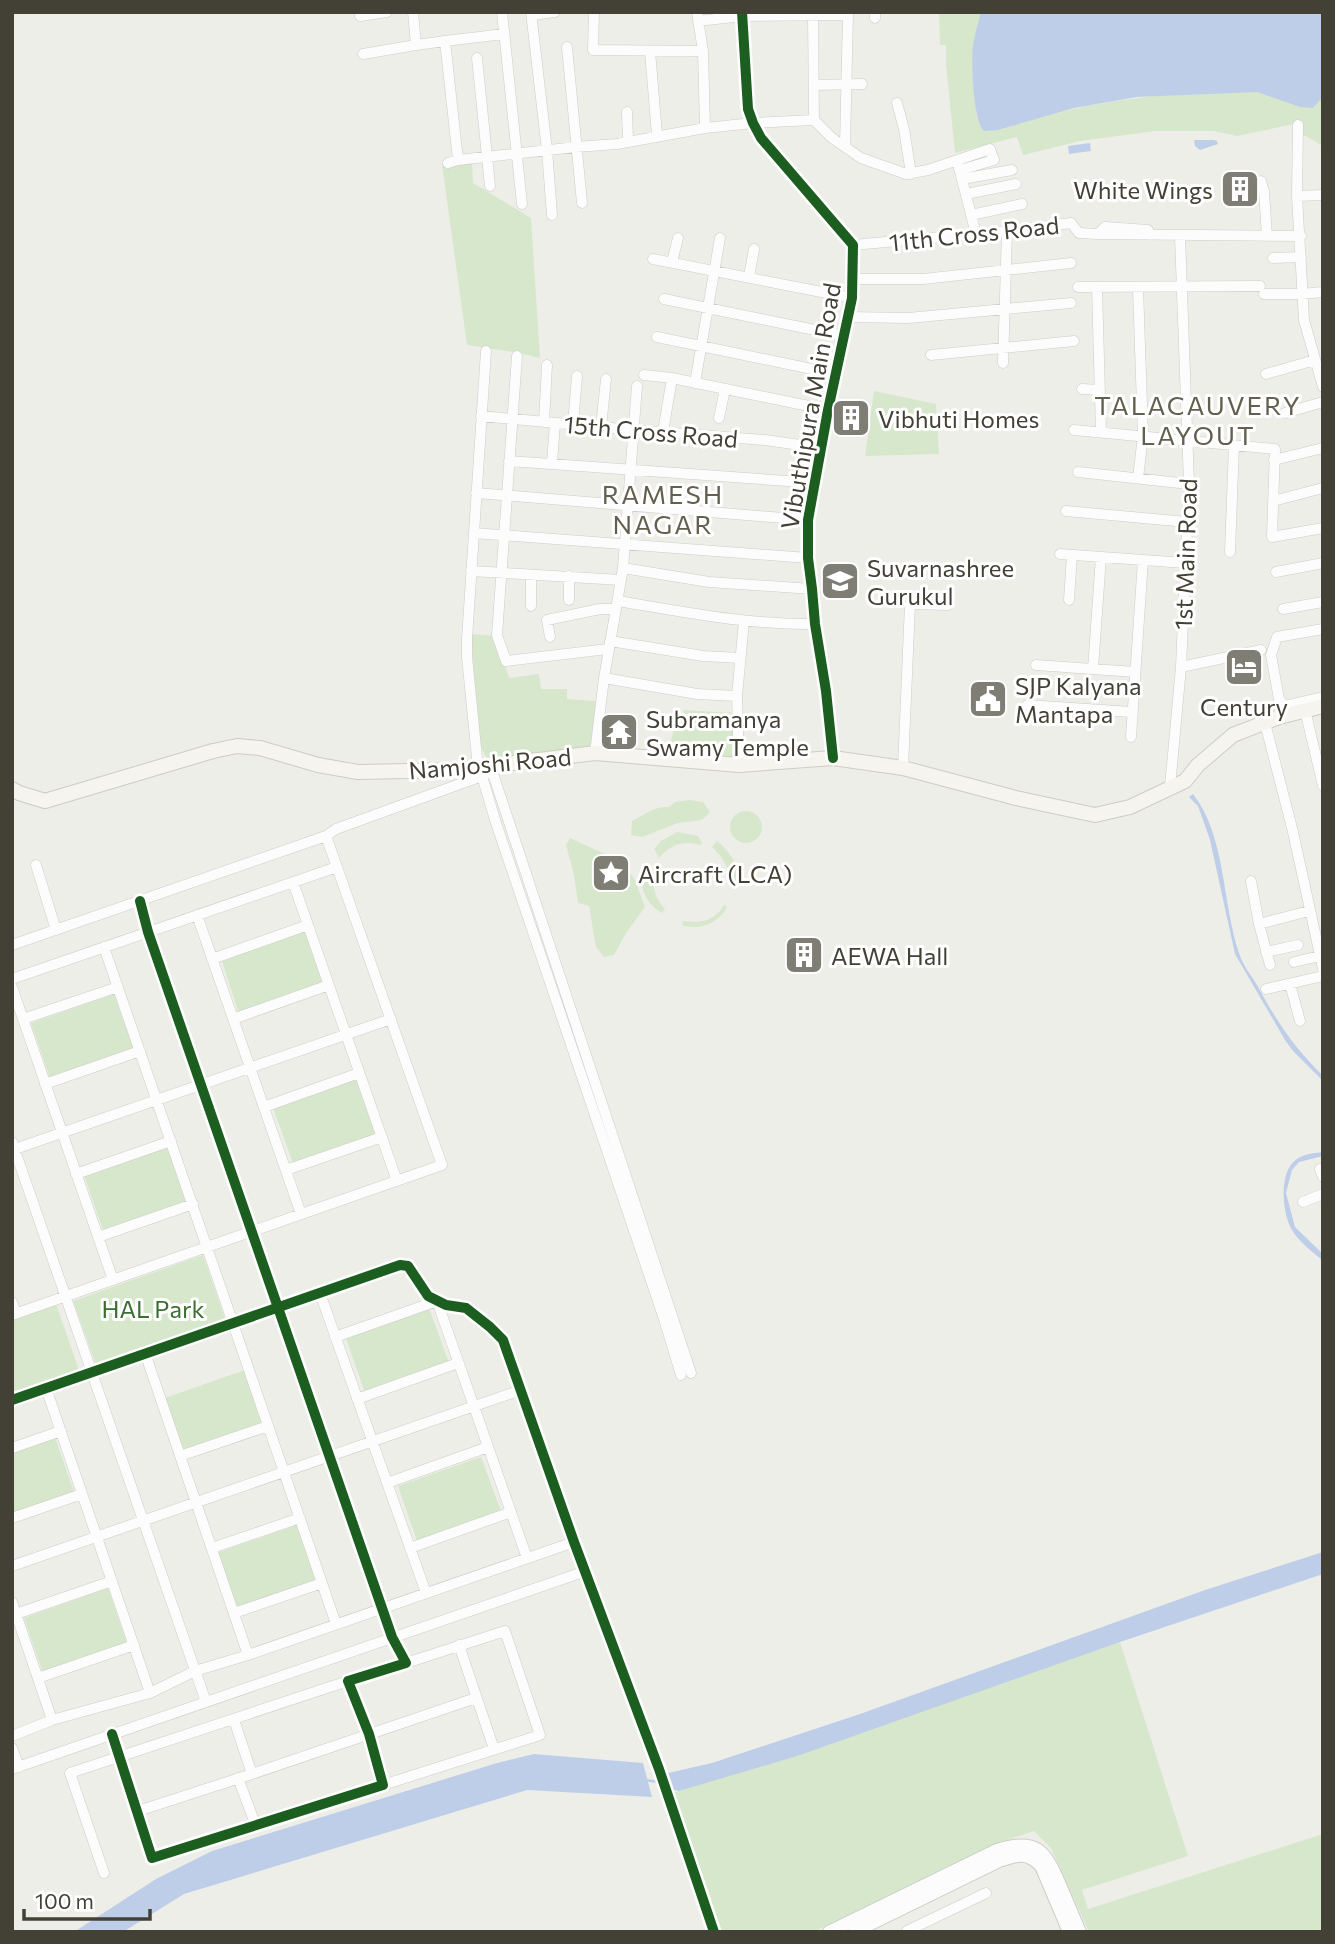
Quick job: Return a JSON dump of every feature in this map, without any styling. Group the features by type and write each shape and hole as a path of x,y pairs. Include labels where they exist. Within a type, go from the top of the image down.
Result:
{"main road":[{"name":"Namjoshi Road","path":"12,789 45,801 237,746 260,748 317,765 358,772 482,770 595,753 739,765 833,758 903,768 1016,798 1095,815 1130,807 1185,781 1198,765 1233,735 1265,723 1285,711 1323,706"}],"street":[{"path":"360,16 387,12"},
{"path":"413,12 416,45"},
{"path":"502,12 522,204"},
{"path":"552,215 531,13 555,12"},
{"path":"594,12 593,50 702,51"},
{"path":"742,14 748,109 753,123 761,138 853,245"},
{"path":"705,128 702,51 697,17 742,14 848,14 845,146"},
{"path":"813,14 814,120 832,138 866,160 902,173 960,169 1012,170"},
{"path":"363,54 504,34"},
{"path":"445,41 453,161 576,146 617,144 705,128 814,120"},
{"path":"567,47 582,203"},
{"path":"650,51 657,135"},
{"path":"477,58 490,186"},
{"path":"814,85 862,84"},
{"path":"897,103 911,174"},
{"path":"627,112 628,141"},
{"path":"1298,125 1297,195 1304,320 1323,387"},
{"path":"960,169 976,234"},
{"path":"1261,181 1267,236"},
{"path":"965,194 1016,184"},
{"path":"1297,195 1323,195"},
{"path":"971,215 1022,204"},
{"name":"11th Cross Road","path":"853,245 1071,223 1079,233 1301,236"},
{"path":"1003,363 1007,231"},
{"name":"1st Main Road","path":"1170,787 1181,667 1189,484 1180,236"},
{"path":"672,262 678,238"},
{"path":"695,383 720,238"},
{"name":"Vibuthipura Main Road","path":"833,758 808,558 808,520 852,298 853,245"},
{"path":"749,278 754,248"},
{"path":"1273,258 1301,257"},
{"path":"653,259 852,298"},
{"path":"853,279 923,279 1071,263"},
{"path":"1078,287 1182,287 1302,294 1323,292"},
{"path":"1097,287 1101,432"},
{"path":"1138,287 1143,436 1139,478"},
{"path":"664,299 844,336"},
{"path":"848,317 908,318 1071,303"},
{"path":"657,337 836,374"},
{"path":"931,355 1074,341"},
{"path":"482,770 467,657 486,351"},
{"path":"517,356 497,635 506,661 609,645 740,658"},
{"path":"1266,374 1315,360"},
{"path":"547,365 552,463"},
{"path":"644,374 828,410"},
{"path":"573,425 577,376"},
{"path":"663,432 672,378"},
{"path":"601,427 606,379"},
{"path":"595,753 604,678 623,568 637,386"},
{"path":"719,418 725,389"},
{"path":"1082,390 1100,390"},
{"path":"1285,413 1323,402"},
{"name":"15th Cross Road","path":"481,416 765,440 821,448"},
{"path":"1074,430 1275,449 1272,537 1323,528"},
{"path":"1230,552 1234,445"},
{"path":"1274,460 1323,448"},
{"path":"509,461 815,483"},
{"path":"1078,472 1189,484"},
{"path":"1273,501 1323,488"},
{"path":"476,493 808,520"},
{"path":"1066,511 1187,522"},
{"path":"474,533 808,558"},
{"path":"1060,554 1185,563"},
{"path":"1069,600 1072,555"},
{"path":"1093,669 1101,557"},
{"path":"1131,737 1143,560"},
{"path":"1276,572 1323,563"},
{"path":"623,568 709,582 812,589"},
{"path":"471,571 621,580"},
{"path":"531,575 531,606"},
{"path":"569,576 569,600"},
{"path":"1283,609 1323,602"},
{"path":"903,768 910,604 948,605"},
{"path":"550,637 547,621 617,605 781,625 815,624"},
{"path":"739,765 737,696 744,621"},
{"path":"1323,629 1278,637 1271,655 1279,699 1285,711 1323,697"},
{"path":"1181,667 1261,650"},
{"path":"1036,665 1135,672"},
{"path":"604,678 697,694 737,696"},
{"path":"1027,705 1132,712"},
{"path":"1305,710 1323,786"},
{"path":"1265,723 1293,832 1323,969"},
{"path":"12,945 326,836 336,829 482,770"},
{"path":"482,770 494,777 686,1374"},
{"path":"12,1302 14,1314 442,1166 326,836"},
{"path":"36,865 56,930"},
{"path":"12,979 337,867"},
{"path":"1251,881 1270,965"},
{"path":"293,882 397,1181"},
{"path":"140,901 148,932 392,1637 406,1663"},
{"path":"1259,924 1309,911"},
{"path":"197,915 301,1214"},
{"path":"212,959 308,925"},
{"path":"1266,952 1298,945"},
{"path":"104,947 336,1623"},
{"path":"1294,962 1320,956"},
{"path":"1266,989 1323,976"},
{"path":"1290,984 1300,1021"},
{"path":"233,1019 329,985"},
{"path":"12,987 113,1280"},
{"path":"23,1019 118,987"},
{"path":"206,1702 13,1147 62,1133 391,1018"},
{"path":"46,1084 140,1051"},
{"path":"264,1107 359,1073"},
{"path":"286,1170 382,1137"},
{"path":"76,1174 171,1141"},
{"path":"1303,1202 1323,1194"},
{"path":"98,1237 193,1204"},
{"path":"12,1400 400,1265 408,1266 429,1296 446,1305 466,1308 503,1340 574,1542 659,1769 714,1932"},
{"path":"320,1293 426,1593"},
{"path":"335,1337 437,1301"},
{"path":"437,1301 527,1558"},
{"path":"145,1353 248,1655"},
{"path":"357,1399 458,1363"},
{"path":"46,1388 150,1693"},
{"path":"12,1566 521,1390"},
{"path":"180,1456 268,1426"},
{"path":"12,1448 61,1431"},
{"path":"387,1483 488,1447"},
{"path":"12,1518 82,1493"},
{"path":"410,1548 511,1512"},
{"path":"212,1548 300,1518"},
{"path":"12,1736 52,1720 150,1693 195,1671 574,1542"},
{"path":"12,1748 15,1768 586,1571"},
{"path":"16,1614 112,1581"},
{"path":"234,1613 322,1583"},
{"path":"12,1602 52,1720"},
{"path":"104,1873 70,1773 120,1756 234,1720 459,1645 505,1631 540,1734 152,1858 138,1811 120,1756 112,1734"},
{"path":"38,1678 134,1645"},
{"path":"459,1645 494,1749"},
{"path":"348,1681 369,1734 383,1785"},
{"path":"138,1811 476,1698"},
{"path":"234,1720 252,1774"},
{"path":"239,1779 256,1826"},
{"path":"828,1932 997,1850 1026,1845 1038,1850 1049,1860 1080,1932"},
{"path":"854,1932 999,1861 1024,1855 1033,1858 1041,1866 1069,1932"},
{"path":"907,1932 986,1893"}],"green space":[{"path":"939,12 981,12 973,47 977,118 999,130 1051,114 1128,99 1251,91 1313,108 1323,97 1323,146 1302,134 1294,124 1237,136 1213,131 1156,131 1080,141 1023,155 1017,137 955,153 946,45 940,45"},
{"path":"472,162 473,183 531,218 540,358 467,345 442,164"},
{"path":"874,391 936,404 939,454 865,456"},
{"path":"471,634 496,636 509,678 539,674 541,689 567,689 567,699 595,701 600,707 592,748 488,761 480,745"},
{"path":"684,710 733,713 736,761 667,755 678,714 683,715"},
{"path":"690,800 703,802 710,812 702,820 678,823 642,837 631,835 632,821 654,809"},
{"path":"746,811 757,816 762,827 757,838 746,843 735,838 730,827 735,816"},
{"path":"677,832 698,836 702,843 678,844 659,858 654,849 661,841"},
{"path":"570,838 622,862 635,880 645,907 614,955 604,957 596,947 589,906 578,903 566,845"},
{"path":"717,841 727,851 737,869 736,888 731,888 726,866 712,847"},
{"path":"647,866 653,869 654,890 665,909 662,913 647,899 642,886"},
{"path":"724,905 727,907 723,913 708,924 695,927 682,925 683,921 695,922 712,918"},
{"path":"305,930 323,985 239,1014 221,958"},
{"path":"114,994 134,1049 50,1078 31,1023"},
{"path":"357,1079 376,1134 293,1163 273,1108"},
{"path":"167,1146 187,1201 103,1230 84,1175"},
{"name":"HAL Park","path":"203,1255 225,1319 96,1364 73,1301"},
{"path":"56,1304 79,1370 12,1394 12,1320"},
{"path":"429,1308 449,1363 365,1393 346,1338"},
{"path":"245,1370 264,1425 181,1454 162,1399"},
{"path":"55,1437 74,1492 12,1514 12,1452"},
{"path":"481,1457 501,1511 417,1541 398,1486"},
{"path":"300,1524 319,1579 236,1608 216,1553"},
{"path":"108,1588 127,1643 43,1673 24,1618"},
{"path":"1120,1642 1188,1856 1082,1890 1088,1909 1323,1834 1323,1932 1089,1932 1051,1848 1034,1831 1004,1841 813,1932 722,1932 673,1793"}],"water":[{"path":"981,12 1323,12 1323,97 1313,108 1300,107 1257,92 1137,97 1074,108 998,130 984,131 977,116 972,64 973,45"},
{"path":"1194,140 1214,140 1218,144 1200,150 1195,146"},
{"path":"1090,143 1091,151 1069,154 1068,146"},
{"path":"1193,794 1204,811 1218,850 1233,934 1242,961 1279,1022 1294,1044 1323,1076 1323,1081 1285,1040 1235,954 1210,840 1198,806 1189,797"},
{"path":"1323,1152 1323,1156 1299,1162 1292,1170 1286,1193 1295,1227 1323,1254 1323,1261 1302,1243 1292,1230 1284,1204 1284,1183 1291,1165 1297,1159"},
{"path":"1323,1552 1323,1574 1120,1642 797,1756 679,1791 674,1790 668,1773 712,1763 860,1714 1205,1590"},
{"path":"534,1754 643,1763 652,1797 527,1790 184,1894 123,1932 74,1932 156,1879 212,1851"}],"waterway":[{"path":"645,1780 659,1782"}],"cycle path":[{"path":"742,12 748,109 753,123 761,138 853,245 852,298 808,520 808,558 833,758"},
{"path":"112,1734 152,1858 383,1785 369,1734 348,1681 406,1663 392,1637 148,932 140,901"},
{"path":"12,1400 400,1265 408,1266 428,1296 446,1305 466,1308 503,1340 574,1542 659,1769 714,1932"}],"place":[{"name":"White Wings","path":"1240,189"},
{"name":"Vibhuti Homes","path":"851,418"},
{"name":"Suvarnashree Gurukul","path":"840,581"},
{"name":"Century","path":"1244,667"},
{"name":"SJP Kalyana Mantapa","path":"988,699"},
{"name":"Subramanya Swamy Temple","path":"619,732"},
{"name":"Aircraft (LCA)","path":"611,873"},
{"name":"AEWA Hall","path":"804,955"}],"district":[{"name":"TALACAUVERY LAYOUT","path":"1198,419"},
{"name":"RAMESH NAGAR","path":"663,508"}]}
